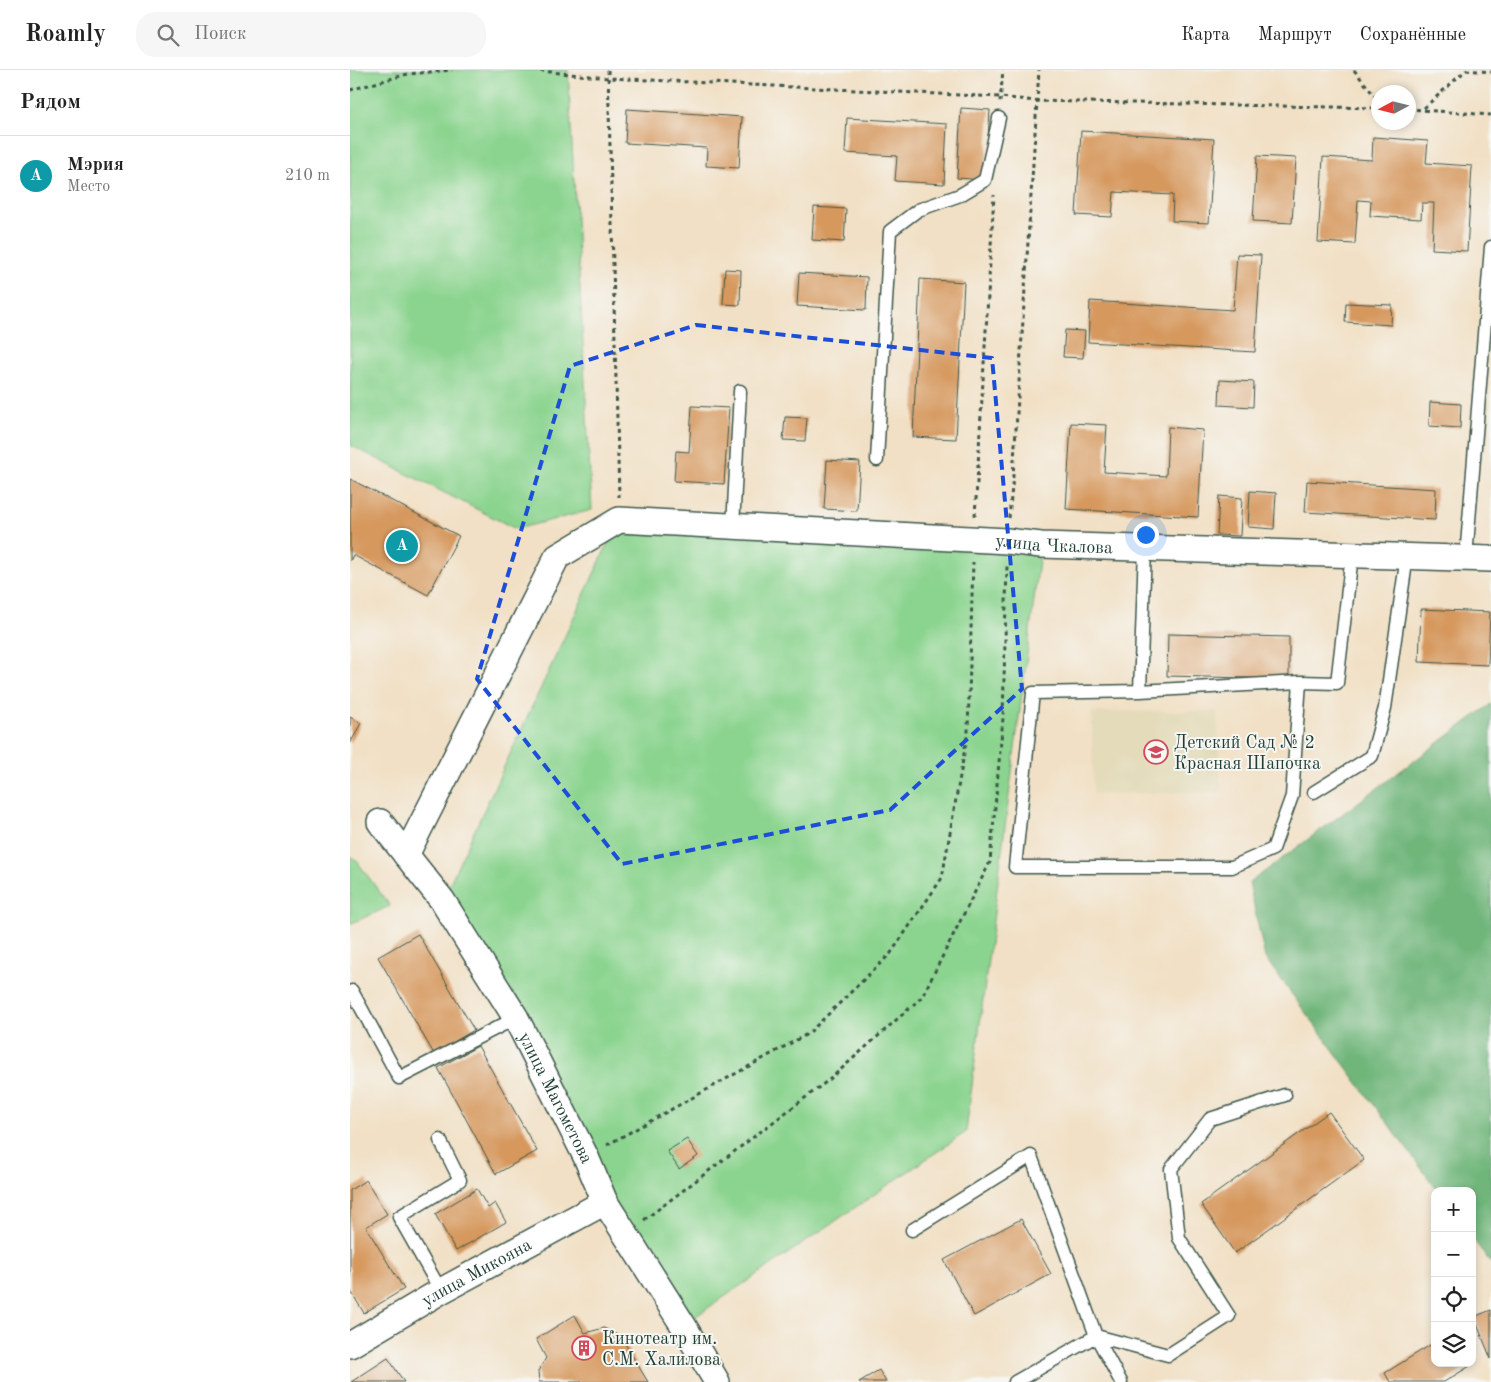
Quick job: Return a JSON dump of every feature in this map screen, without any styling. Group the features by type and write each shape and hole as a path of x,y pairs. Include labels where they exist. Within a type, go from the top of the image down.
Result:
{"street":[{"name":"улица Чкалова","path":"619,520 1007,541 1041,545 1491,559"},
{"path":"406,855 557,557 619,520"},
{"name":"улица Магометова","path":"380,822 442,900 516,1018 586,1157 605,1202 717,1382"},
{"name":"улица Микояна","path":"350,1345 442,1291 605,1202"}],"lane":[{"path":"877,460 890,231 918,210 960,195 985,180 999,118"},
{"path":"1466,558 1491,247"},
{"path":"733,527 740,391"},
{"path":"1140,691 1145,548"},
{"path":"1300,682 1292,796 1273,849 1232,867 1015,866 1032,693 1140,691 1300,682 1337,682 1352,555"},
{"path":"1314,792 1372,756 1385,708 1407,556"},
{"path":"352,991 399,1078 516,1018"},
{"path":"1015,1382 1096,1336 1168,1355 1229,1316 1179,1238 1171,1169 1210,1119 1285,1095"},
{"path":"440,1140 460,1180 399,1216 442,1291"},
{"path":"912,1230 1031,1156 1096,1336 1121,1382"}],"path":[{"path":"350,90 408,74 452,70"},
{"path":"532,70 609,78 1000,97 1036,101 1371,108"},
{"path":"608,70 619,520"},
{"path":"999,118 1003,70"},
{"path":"626,1234 830,1079 922,996 990,862 1003,718 1007,541 1013,476 1039,70"},
{"path":"1354,70 1371,91"},
{"path":"1423,109 1466,70 1491,72"},
{"path":"1416,109 1491,115"},
{"path":"586,1157 809,1033 891,953 942,878 968,731 974,540 995,186"}],"highlighted area":[{"path":"696,325 992,358 1022,689 890,810 622,864 477,679 570,366"}],"shaded area":[{"name":"Детский Сад № 2 Красная Шапочка","path":"1217,711 1221,792 1093,794 1092,712"}],"green space":[{"path":"350,70 568,70 592,510 516,529 350,445"},
{"path":"619,520 1041,545 966,1132 683,1325 442,900"},
{"path":"1491,704 1491,1263 1476,1243 1476,1187 1435,1187 1265,958 1249,883"},
{"path":"350,856 356,860 390,906 350,924"}],"building":[{"path":"961,108 990,110 985,180 957,178"},
{"path":"627,109 742,117 739,168 706,166 707,148 625,143"},
{"path":"847,118 947,124 944,184 895,181 897,156 845,153"},
{"path":"1081,131 1214,139 1209,223 1172,221 1173,195 1114,192 1112,217 1076,215"},
{"path":"1373,137 1428,141 1426,163 1472,166 1467,251 1432,249 1434,203 1422,203 1421,219 1370,216 1371,201 1358,200 1355,244 1318,242 1323,157 1372,160"},
{"path":"1257,156 1296,158 1292,223 1253,221"},
{"path":"814,207 846,209 844,242 812,240"},
{"path":"1237,254 1261,255 1255,352 1088,342 1090,301 1233,310"},
{"path":"725,269 741,270 740,305 723,304"},
{"path":"799,273 867,277 866,310 797,306"},
{"path":"920,279 964,282 956,439 913,437"},
{"path":"1346,303 1392,305 1391,325 1345,322"},
{"path":"1065,330 1085,331 1083,358 1063,357"},
{"path":"1220,380 1254,382 1253,407 1219,405"},
{"path":"1430,402 1461,404 1460,428 1429,426"},
{"path":"692,406 729,408 724,484 674,481 676,451 689,452"},
{"path":"785,417 807,418 805,441 783,440"},
{"path":"1071,423 1107,425 1104,472 1166,476 1168,427 1203,430 1198,517 1066,509"},
{"path":"827,460 860,462 857,511 824,509"},
{"path":"350,479 459,536 428,595 353,555 350,561"},
{"path":"1307,481 1436,489 1435,520 1305,512"},
{"path":"1250,491 1276,493 1274,529 1248,527"},
{"path":"1219,496 1242,498 1240,536 1217,535"},
{"path":"1421,609 1490,612 1488,665 1419,662"},
{"path":"1168,634 1289,637 1289,679 1167,676"},
{"path":"350,717 361,723 350,744"},
{"path":"418,934 474,1030 434,1054 378,957"},
{"path":"478,1046 537,1151 496,1174 438,1068"},
{"path":"1329,1112 1364,1160 1235,1253 1201,1204"},
{"path":"687,1139 698,1156 679,1169 667,1151"},
{"path":"366,1180 387,1214 366,1227 404,1289 364,1313 350,1290 350,1190"},
{"path":"477,1189 488,1208 495,1203 506,1222 456,1251 435,1214"},
{"path":"1021,1219 1051,1274 974,1316 944,1260"},
{"path":"1491,1310 1491,1359 1476,1322 1476,1316"},
{"name":"Кинотеатр им. С.М. Халилова","path":"575,1315 585,1333 604,1328 621,1337 648,1382 539,1382 538,1371 546,1358 536,1339"},
{"path":"1431,1344 1431,1367 1468,1367 1444,1382 1390,1382 1385,1373"},
{"path":"388,1358 404,1382 351,1382"},
{"path":"879,1370 886,1382 859,1382"}],"place":[{"name":"Мэрия","path":"402,546"},
{"name":"Детский Сад № 2 Красная Шапочка","path":"1156,752"},
{"name":"Кинотеатр им. С.М. Халилова","path":"584,1348"}]}
